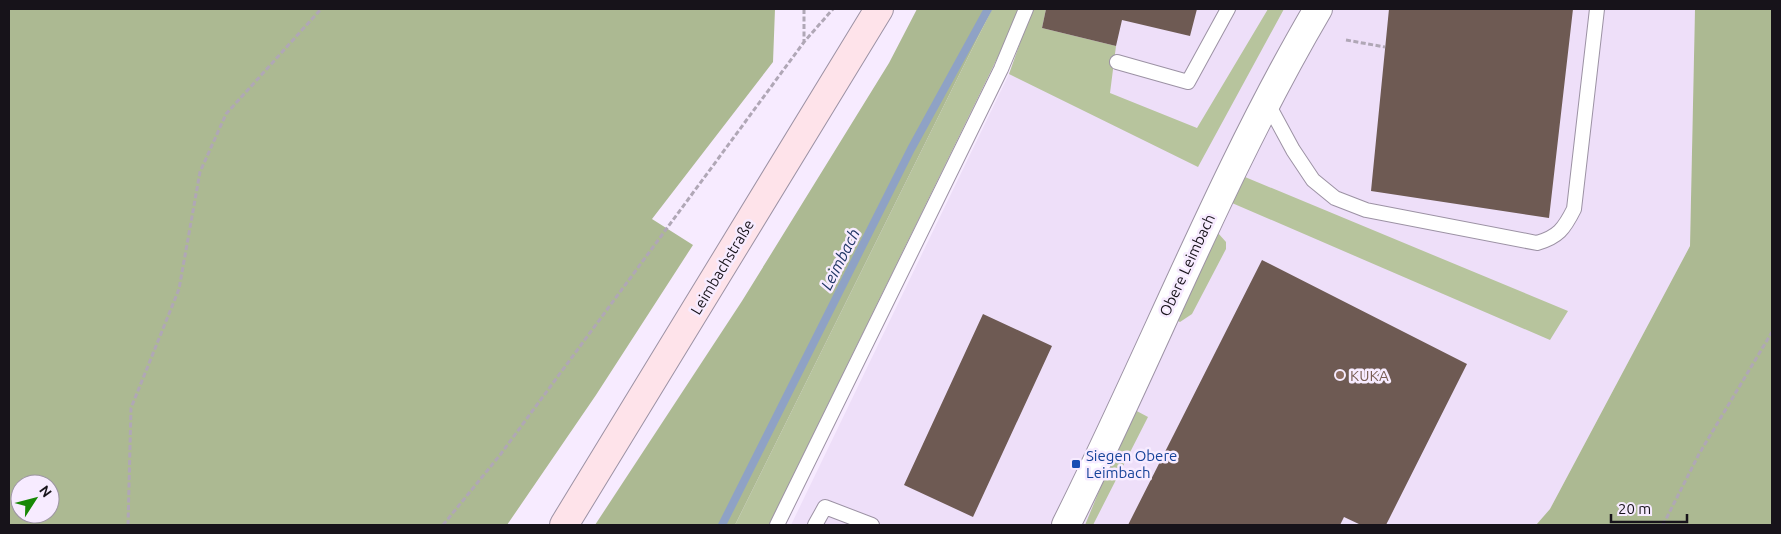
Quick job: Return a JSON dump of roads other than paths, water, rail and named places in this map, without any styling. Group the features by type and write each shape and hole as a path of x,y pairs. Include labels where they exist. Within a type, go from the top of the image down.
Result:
{"main road":[{"name":"Leimbachstraße","path":"564,525 879,9"}],"street":[{"name":"Obere Leimbach","path":"1066,525 1209,216 1266,101 1318,9"}],"lane":[{"path":"777,525 1001,69 1026,9"},
{"path":"1117,62 1188,82 1228,9"},
{"path":"1266,101 1292,150 1313,180 1335,198 1366,210 1537,243 1553,239 1567,224 1574,209 1597,9"},
{"path":"815,525 826,507 872,525"}],"waterway":[{"name":"Leimbach","path":"722,525 911,149 988,9"}],"place":[{"name":"KUKA","path":"1340,375"},
{"name":"Siegen Obere Leimbach","path":"1076,464"}]}
